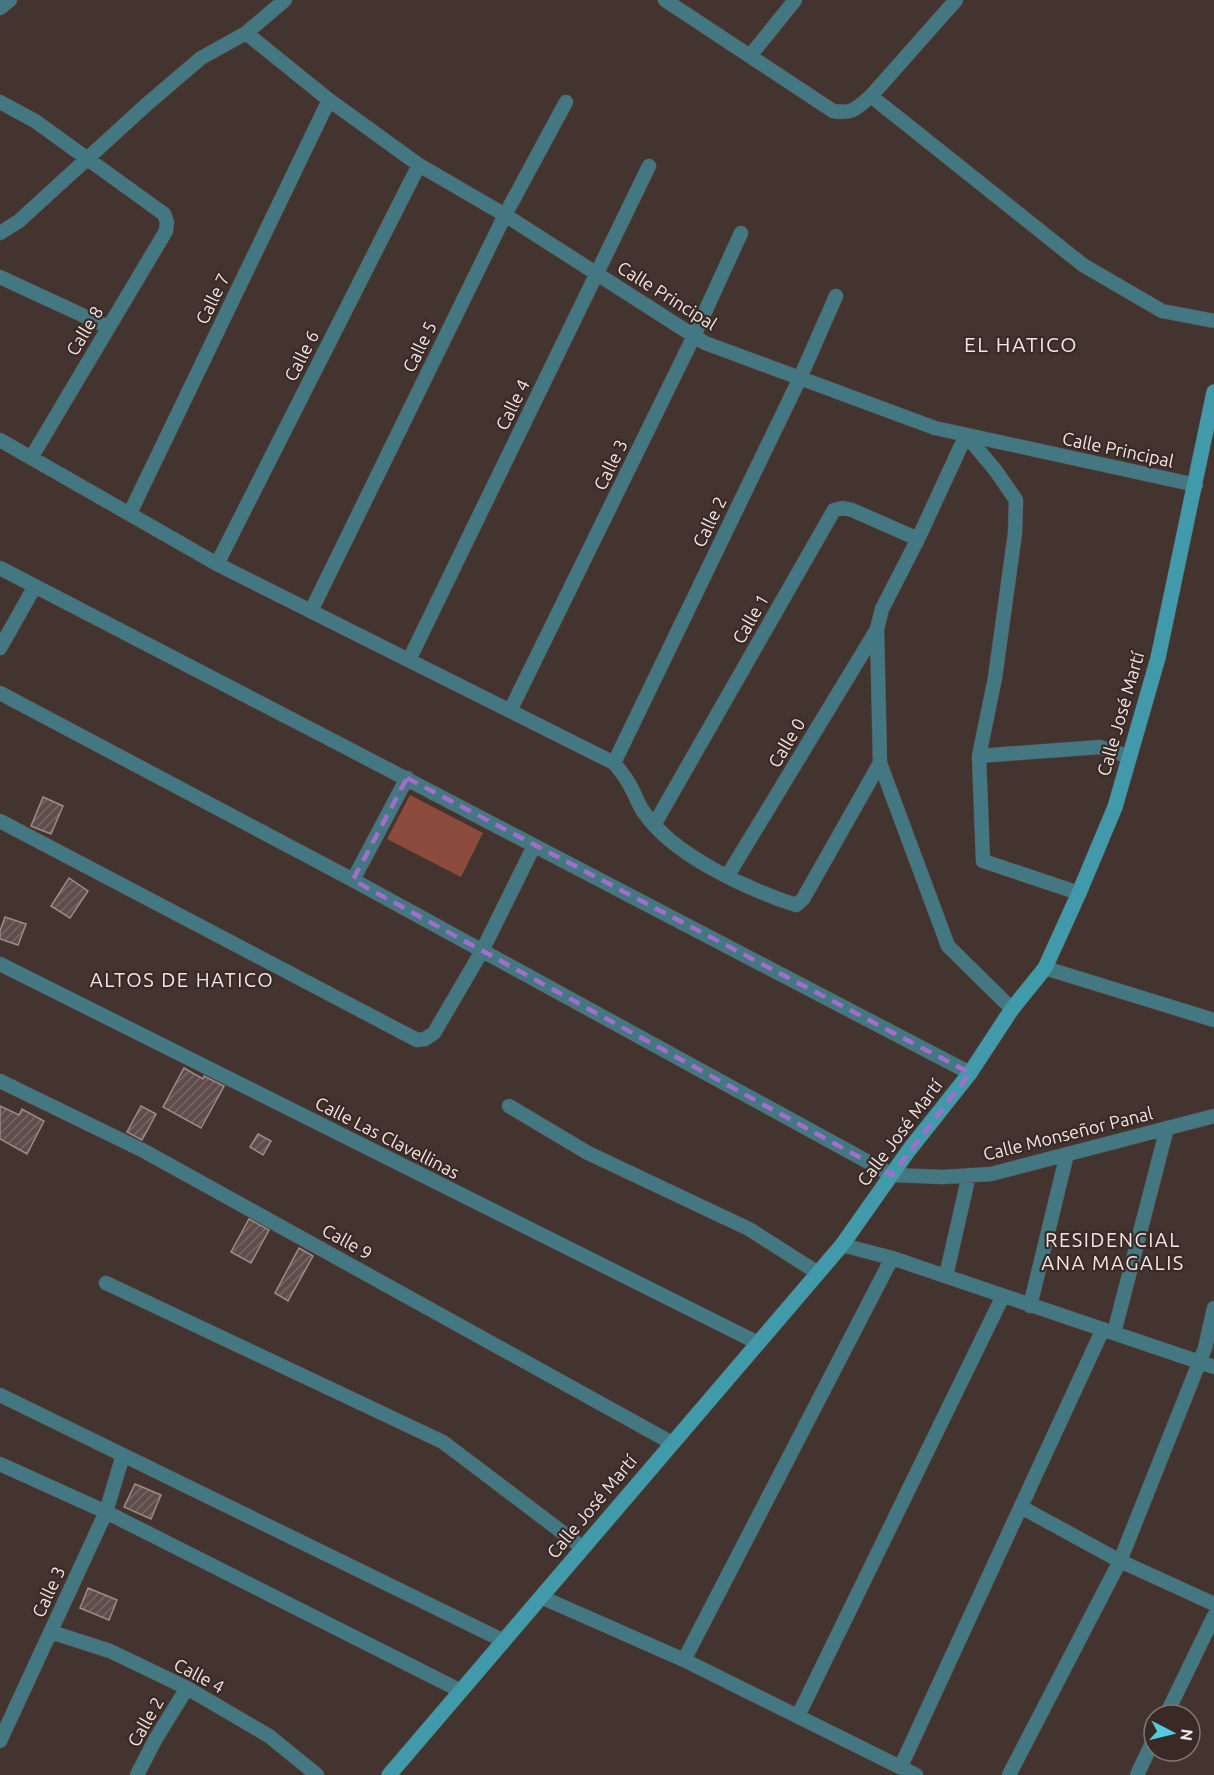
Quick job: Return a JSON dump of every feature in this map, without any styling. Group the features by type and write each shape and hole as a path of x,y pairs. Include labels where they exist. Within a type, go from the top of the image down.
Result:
{"main road":[{"name":"Calle José Martí","path":"389,1775 842,1245 909,1150 970,1073 1012,1009 1045,968 1115,807 1130,757 1158,658 1214,392"}],"street":[{"path":"0,8 10,0"},
{"path":"0,233 19,221 201,58 246,33 285,0"},
{"path":"665,0 833,111 844,113 854,111 871,96 957,0"},
{"path":"750,56 795,0"},
{"name":"Calle Principal","path":"246,33 329,100 419,165 505,215 705,343 935,428 1196,485"},
{"path":"871,96 1083,265 1162,311 1214,321"},
{"name":"Calle 7","path":"130,513 329,100"},
{"path":"0,102 35,121 88,159"},
{"name":"Calle 5","path":"311,611 505,215 566,102"},
{"name":"Calle 8","path":"31,458 166,231 167,222 164,214 88,159"},
{"name":"Calle 6","path":"217,564 419,165"},
{"name":"Calle 4","path":"409,660 650,166"},
{"name":"Calle 3","path":"510,711 694,336 741,233"},
{"path":"0,277 108,327"},
{"name":"Calle 2","path":"614,763 800,378 836,296"},
{"path":"1012,1009 948,946 880,763 877,629 882,609 918,539 966,435 996,471 1016,500 1015,533 995,678 979,756 983,861 1079,893"},
{"path":"0,440 217,564 614,763 628,782 643,811 663,835 693,858 776,898 796,905 803,899 880,763"},
{"name":"Calle 1","path":"654,825 834,510 843,508 852,510 918,539"},
{"path":"0,568 970,1073"},
{"path":"0,648 35,586"},
{"name":"Calle 0","path":"728,875 877,629"},
{"path":"0,693 353,879 892,1175"},
{"path":"979,756 1100,747 1130,757"},
{"path":"353,879 407,778"},
{"path":"0,821 417,1040 425,1039 434,1033 482,951 534,846"},
{"name":"Calle Las Clavellinas","path":"0,964 758,1343"},
{"path":"1045,968 1214,1020"},
{"name":"Calle 9","path":"0,1081 144,1151 672,1443"},
{"path":"509,1106 588,1153 748,1228 818,1273"},
{"name":"Calle Monseñor Panal","path":"892,1175 943,1177 991,1174 1214,1116"},
{"path":"902,1767 1021,1507 1109,1331 1167,1128"},
{"path":"1030,1306 1067,1154"},
{"path":"946,1276 969,1175"},
{"path":"842,1245 892,1258 1214,1367"},
{"path":"684,1660 892,1258"},
{"path":"106,1283 443,1442 583,1548"},
{"path":"798,1716 1003,1296"},
{"path":"1010,1775 1120,1561 1205,1348 1214,1308"},
{"path":"0,1395 504,1641"},
{"name":"Calle 3","path":"0,1741 106,1512 123,1455"},
{"path":"0,1464 106,1512 461,1691"},
{"path":"1021,1507 1120,1561 1214,1604"},
{"path":"541,1597 684,1660 916,1775"},
{"path":"1172,1703 1214,1616"},
{"name":"Calle 4","path":"51,1632 110,1651 187,1688 269,1736 317,1775"},
{"name":"Calle 2","path":"137,1775 155,1740 187,1688"}],"highlighted area":[{"path":"407,778 970,1073 892,1175 353,880"}],"shaded area":[{"path":"410,795 483,833 461,877 387,839"}],"building":[{"path":"43,797 63,806 51,834 31,826"},
{"path":"69,878 88,891 70,918 51,906"},
{"path":"5,917 26,924 18,945 0,939"},
{"path":"184,1068 203,1079 204,1076 224,1086 201,1128 163,1107"},
{"path":"0,1106 19,1115 22,1109 44,1121 27,1154 0,1139"},
{"path":"141,1106 156,1114 142,1140 127,1132"},
{"path":"258,1134 271,1141 263,1155 250,1147"},
{"path":"249,1219 269,1230 251,1263 231,1252"},
{"path":"299,1248 313,1256 288,1301 275,1293"},
{"path":"135,1484 161,1495 151,1519 124,1507"},
{"path":"88,1588 117,1600 109,1620 80,1608"}],"district":[{"name":"EL HATICO","path":"1021,345"},
{"name":"ALTOS DE HATICO","path":"182,980"},
{"name":"RESIDENCIAL ANA MAGALIS","path":"1113,1252"}]}
